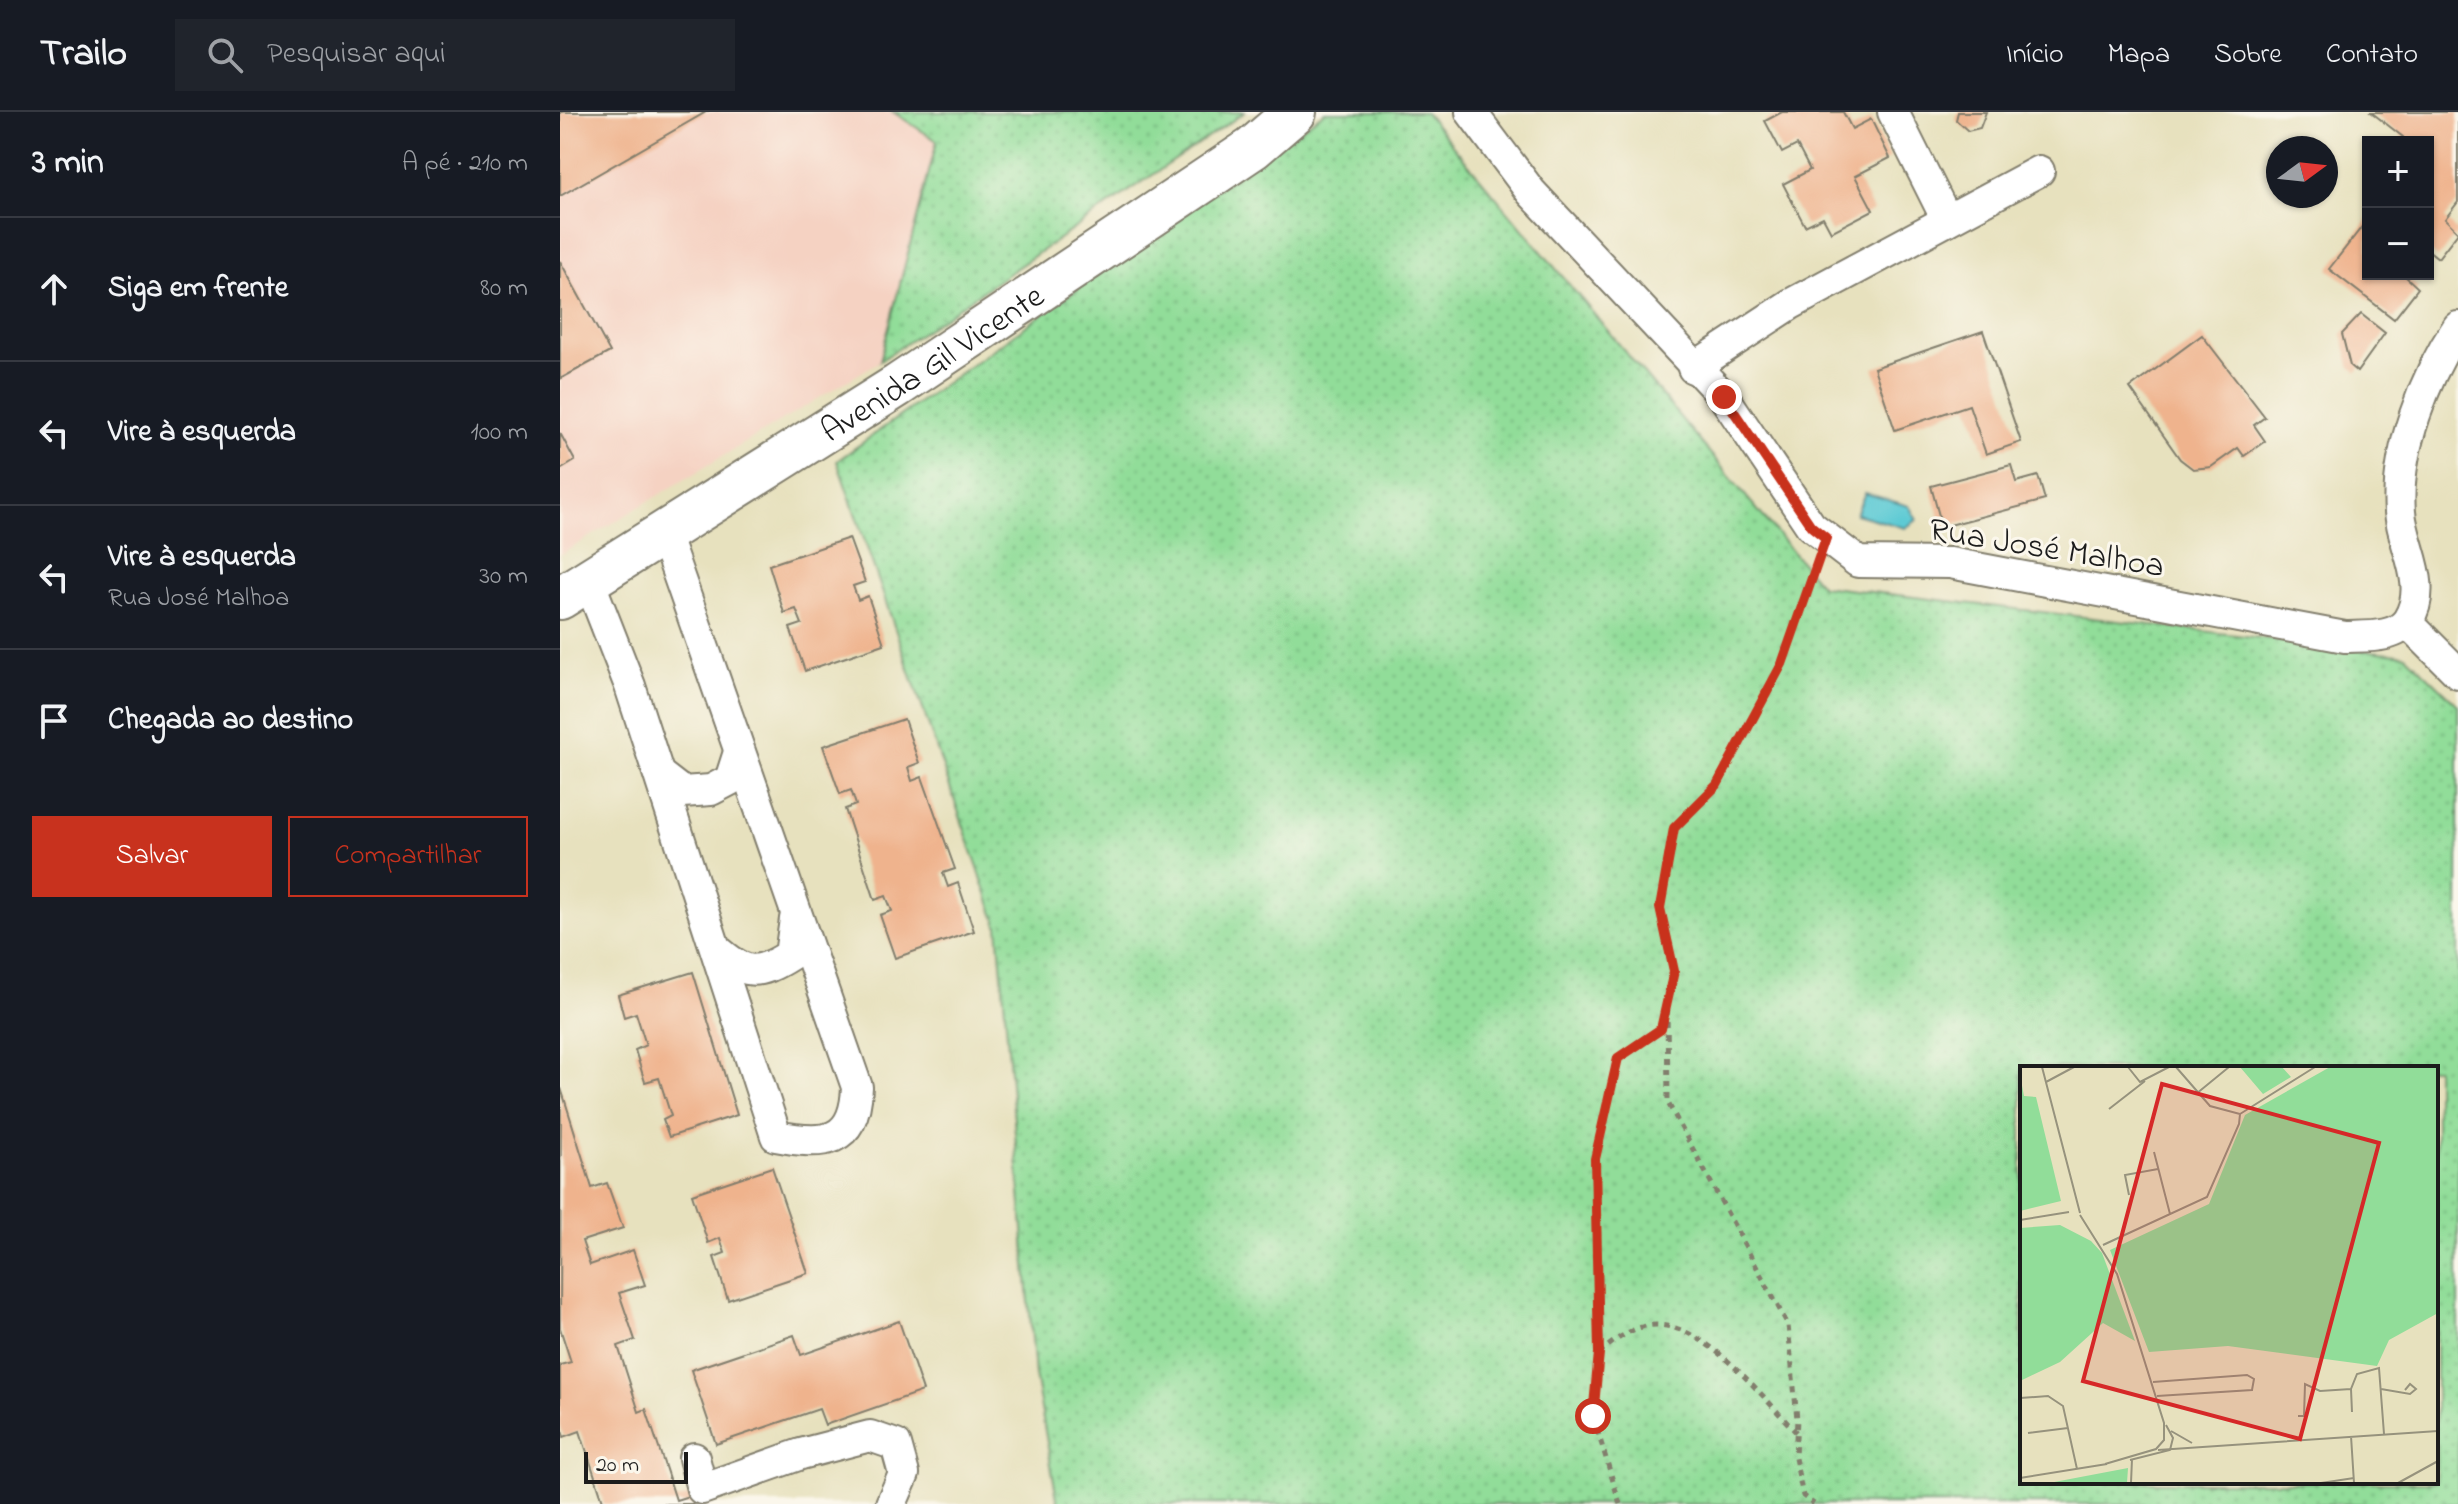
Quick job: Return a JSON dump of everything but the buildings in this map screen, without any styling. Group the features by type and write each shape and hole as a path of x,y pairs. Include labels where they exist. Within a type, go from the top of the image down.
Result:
{"street":[{"name":"Avenida Gil Vicente","path":"574,590 897,386 1253,148 1295,112"},
{"name":"Rua José Malhoa","path":"1471,112 1531,192 1693,368 1724,397 1811,526 1858,562 1950,563 2345,637 2384,635 2407,622"},
{"path":"1893,112 1947,220"},
{"path":"1693,368 1791,304 2039,171"},
{"path":"2457,330 2407,432 2399,512 2417,594 2407,622 2458,673"},
{"path":"574,590 630,686 776,1136 814,1143 842,1133 856,1109 857,1087 664,534"},
{"path":"660,775 682,792 711,790 730,780 739,752"},
{"path":"716,949 738,968 766,970 790,955 796,916"},
{"path":"694,1458 702,1489 801,1454 870,1436 896,1445 904,1474 891,1504"}],"path":[{"path":"1620,1504 1593,1416 1599,1353 1595,1159 1618,1058 1661,1029 1674,971 1660,908 1674,828 1717,785 1782,664 1826,538"},
{"path":"1667,1000 1668,1103 1788,1325 1795,1458 1803,1496 1814,1504"},
{"path":"1599,1353 1643,1326 1667,1325 1698,1337 1737,1370 1796,1433"}],"shaded area":[{"path":"560,112 893,112 937,141 880,361 560,555"}],"green space":[{"path":"893,112 1245,112 880,361 937,141"},
{"path":"1325,112 1425,112 1821,586 2406,655 2458,705 2458,1504 1058,1504 1035,1375 998,926 837,461"}],"water":[{"path":"1865,493 1909,506 1917,520 1905,528 1856,514"}],"route":[{"path":"1593,1416 1599,1353 1595,1159 1618,1058 1661,1029 1674,971 1660,908 1674,828 1717,785 1782,664 1826,538 1811,526 1724,397"}]}
